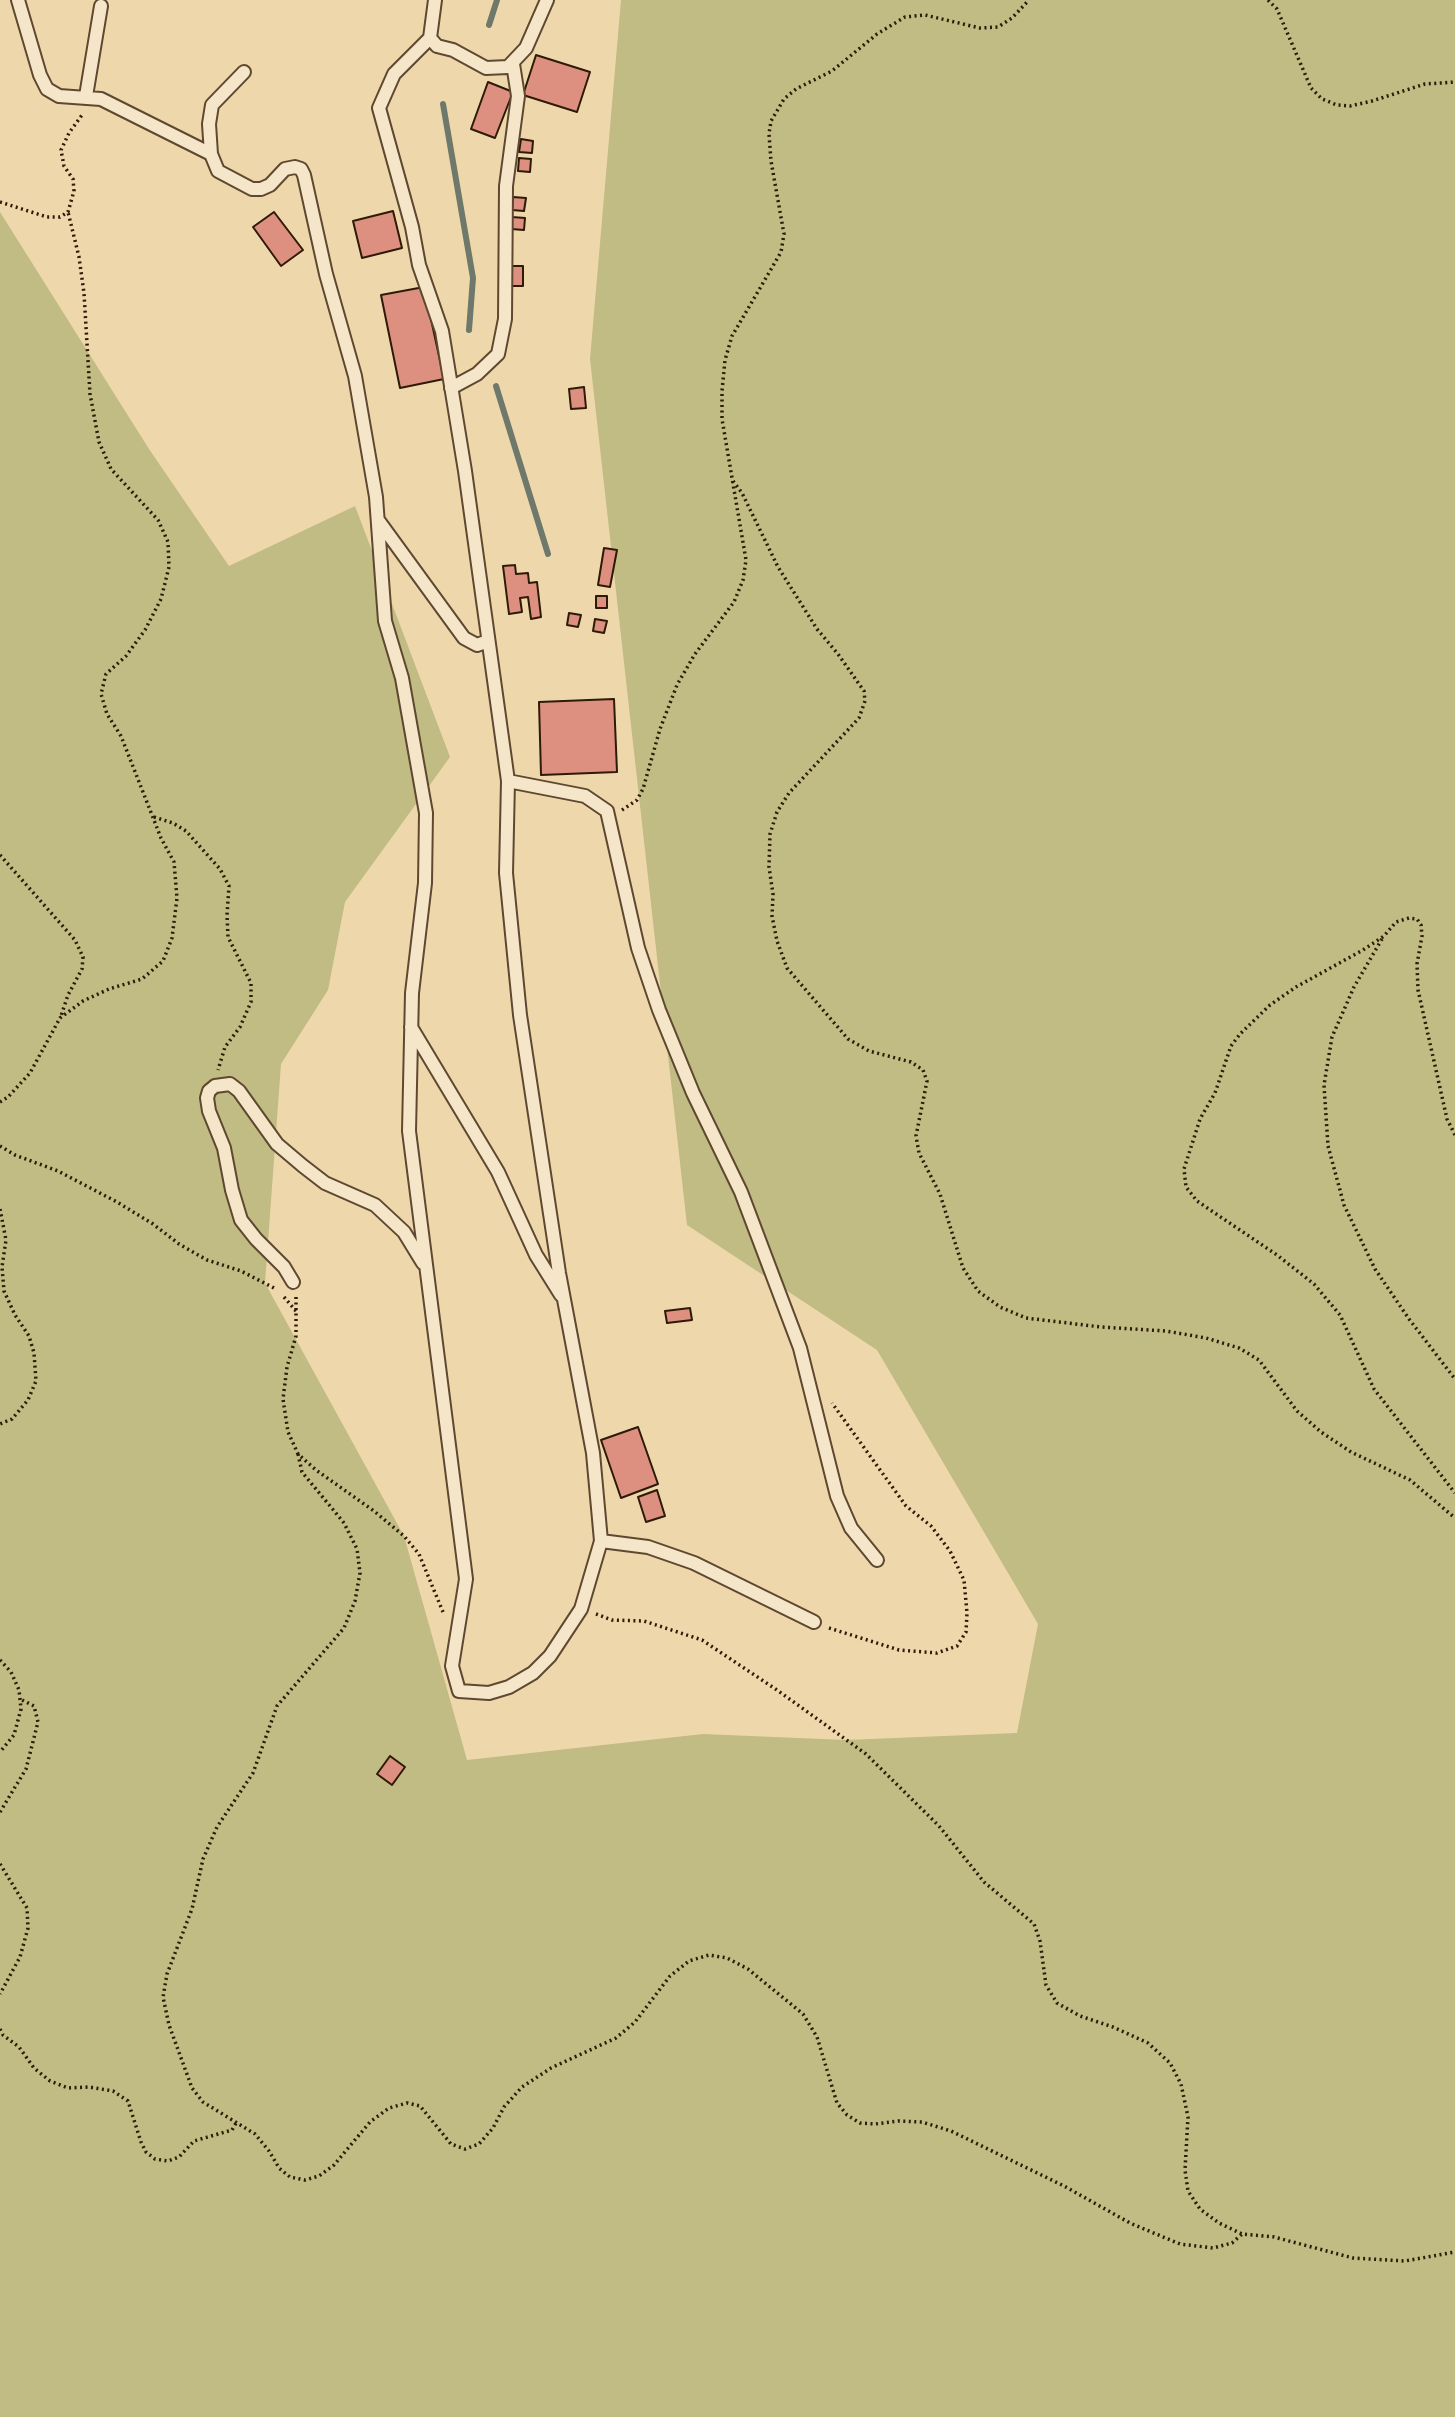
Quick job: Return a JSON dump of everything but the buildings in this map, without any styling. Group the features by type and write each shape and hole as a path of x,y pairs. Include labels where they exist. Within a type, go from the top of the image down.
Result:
{"lane":[{"path":"19,0 40,75 47,89 59,96 101,99 211,154"},
{"path":"244,72 212,105 209,124 211,154 218,171 252,189 270,185 285,169 295,167 301,169 304,175 326,274 355,376 377,519 385,621 402,678 426,813 425,883 412,993 409,1131 466,1579 452,1666 459,1691 489,1693 509,1687 533,1673 550,1656 581,1609 601,1541 593,1453 564,1301 520,1015 506,873 508,781 465,471 442,331 419,265 412,226 379,108 394,74 430,38 435,0"},
{"path":"430,38 437,46 453,50 486,68 513,64 526,48 547,0"},
{"path":"86,96 101,6"},
{"path":"451,388 477,374 498,354 505,319 506,186 518,96 513,64"},
{"path":"377,519 464,638 477,645 488,641"},
{"path":"508,781 585,796 607,811 638,948 659,1010 693,1093 741,1192 800,1348 837,1496 851,1528 877,1560"},
{"path":"411,1027 498,1172 537,1255 564,1301"},
{"path":"293,1282 284,1267 241,1220 224,1148 206,1098 215,1086 230,1084 239,1091 277,1144 325,1183 375,1205 404,1232 425,1266"},
{"path":"601,1541 648,1547 694,1563 814,1622"}],"path":[{"path":"608,817 637,800 677,684 695,654 734,602 743,580 746,560 722,419 725,360 732,336 781,252 784,234 769,134 777,109 796,89 832,71 877,34 905,17 925,15 980,28 998,27 1012,18 1029,0"},
{"path":"1268,0 1276,9 1311,88 1322,99 1337,105 1350,106 1372,102 1425,83 1455,82"},
{"path":"60,1018 83,1001 109,989 142,979 163,961 172,938 177,898 174,862 161,838 121,736 107,714 101,694 106,674 126,656 161,599 169,567 168,542 158,520 111,469 99,442 90,394 88,335 82,281 68,212 74,191 73,179 64,166 61,150 85,109 86,96"},
{"path":"0,202 47,217 60,217 68,212"},
{"path":"733,481 742,493 778,568 817,629 864,691 865,701 859,718 789,793 777,812 770,834 769,867 773,894 772,916 777,941 787,968 848,1039 869,1052 911,1062 923,1070 927,1081 916,1136 919,1153 940,1194 963,1268 978,1291 1000,1307 1026,1318 1166,1331 1206,1338 1239,1348 1259,1360 1297,1410 1321,1432 1351,1452 1410,1480 1455,1518"},
{"path":"154,817 173,823 186,831 220,869 229,886 228,936 251,983 251,1002 240,1027 225,1047 218,1064 215,1086"},
{"path":"0,855 75,940 83,957 82,970 30,1073 0,1102"},
{"path":"1455,1135 1447,1119 1418,990 1417,964 1423,936 1421,925 1417,919 1409,918 1396,922 1384,936 1354,986 1332,1037 1324,1085 1328,1146 1343,1205 1375,1269 1455,1379"},
{"path":"1384,936 1296,987 1270,1006 1240,1034 1231,1046 1214,1093 1200,1119 1184,1169 1186,1186 1196,1201 1277,1255 1314,1284 1340,1315 1374,1389 1455,1493"},
{"path":"0,1146 58,1171 117,1202 207,1260 241,1271 275,1288 296,1311"},
{"path":"0,1209 6,1240 2,1267 5,1291 15,1315 29,1336 34,1353 36,1381 28,1400 12,1419 0,1424"},
{"path":"293,1282 296,1336 287,1367 283,1399 288,1432 298,1454 302,1472 344,1523 357,1549 360,1573 355,1601 344,1628 278,1706 253,1773 217,1826 202,1859 191,1909 167,1974 163,1997 169,2025 192,2088 203,2102 255,2134 279,2168 290,2177 305,2180 319,2176 334,2165 370,2122 388,2108 407,2103 420,2106 452,2144 465,2149 479,2144 504,2107 522,2087 551,2068 616,2038 635,2022 670,1976 689,1961 709,1955 727,1958 748,1969 803,2014 817,2036 837,2103 847,2115 860,2123 922,2122 951,2130 1064,2186 1130,2223 1180,2244 1213,2248 1232,2243 1242,2234"},
{"path":"814,1622 899,1650 937,1653 957,1646 966,1632 964,1580 950,1551 931,1526 906,1506 828,1397"},
{"path":"298,1454 404,1536 419,1555 444,1614"},
{"path":"581,1609 612,1620 644,1621 702,1640 777,1689 866,1754 939,1826 984,1882 1034,1924 1040,1941 1046,1985 1057,2003 1080,2016 1113,2026 1149,2043 1170,2063 1181,2084 1188,2117 1185,2170 1188,2191 1200,2209 1219,2223 1242,2234 1284,2239 1353,2258 1405,2260 1455,2252"},
{"path":"0,1660 11,1672 19,1690 21,1709 14,1735 0,1752"},
{"path":"0,1812 26,1769 38,1722 34,1706 20,1699"},
{"path":"0,1864 27,1908 28,1928 20,1957 0,1994"},
{"path":"0,2029 3,2035 19,2047 34,2068 50,2081 68,2088 89,2087 113,2091 128,2101 141,2142 146,2152 155,2159 168,2161 179,2157 194,2141 232,2130 236,2123"}],"shaded area":[{"path":"621,0 1455,0 1455,2417 0,2417 0,212 149,449 229,566 355,506 450,757 345,902 328,990 281,1064 265,1283 404,1536 467,1760 703,1734 846,1740 1017,1733 1038,1624 877,1350 687,1225 590,359"}],"waterway":[{"path":"489,25 497,0"},
{"path":"443,104 473,278 469,330"},
{"path":"496,386 548,554"}]}
